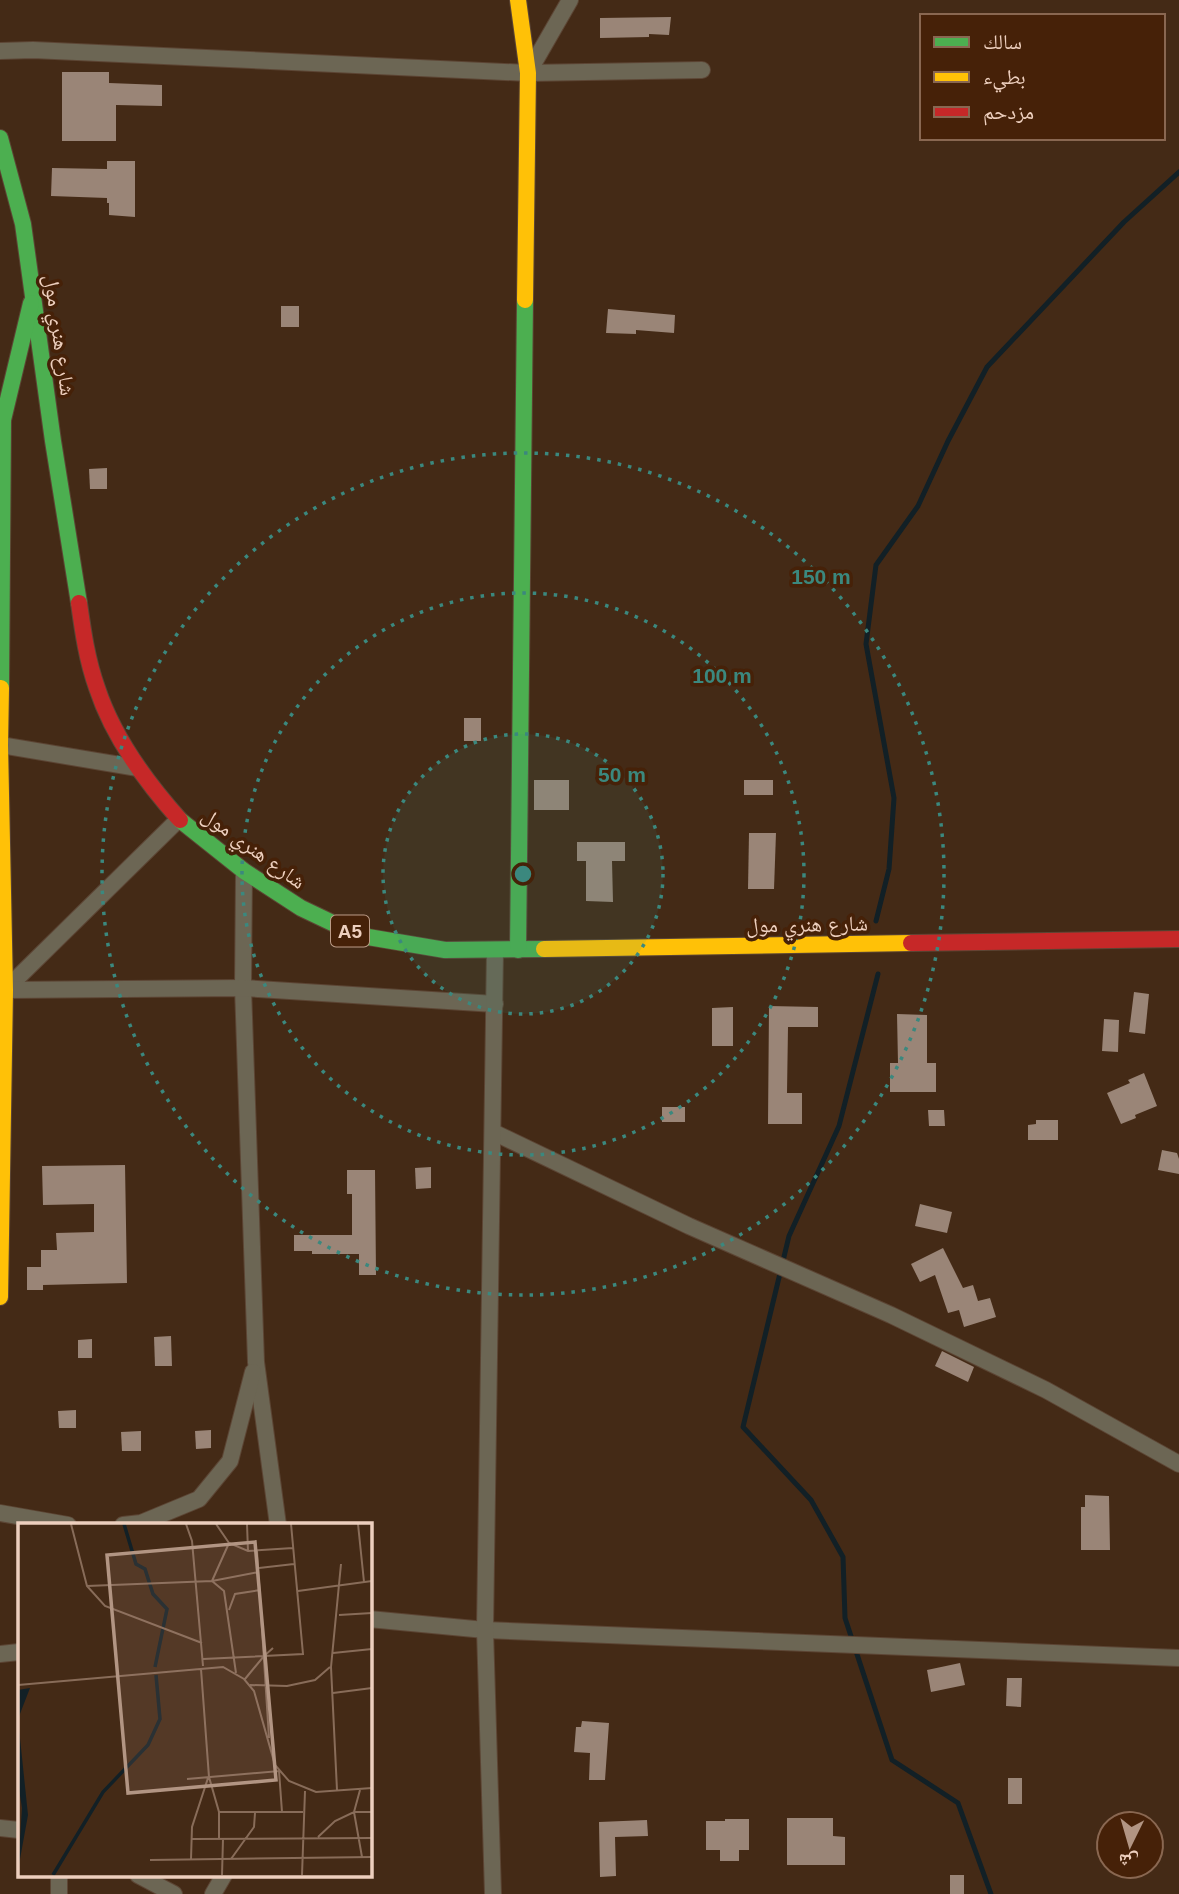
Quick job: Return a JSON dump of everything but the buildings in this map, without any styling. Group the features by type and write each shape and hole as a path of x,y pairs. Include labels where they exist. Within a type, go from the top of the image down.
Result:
{"main road":[{"path":"518,0 528,73 518,950"},
{"name":"شارع هنري مول","path":"0,138 23,224 86,650 97,689 109,718 138,768 179,819 244,871 301,908 343,928 368,937 445,950 1179,939"},
{"path":"0,1297 3,420 33,293"}],"street":[{"path":"528,73 570,0"},
{"path":"0,51 528,73 702,70"},
{"path":"0,745 138,768"},
{"path":"2,990 179,819"},
{"path":"244,871 243,988 256,1362 278,1523"},
{"path":"494,1894 485,1630 495,950"},
{"path":"2,990 243,988 495,1004"},
{"path":"492,1132 690,1226 915,1326 1046,1390 1179,1464"},
{"path":"141,1523 198,1499 230,1461 256,1362"},
{"path":"0,1513 57,1523"},
{"path":"371,1619 485,1630 1179,1658"},
{"path":"0,1654 18,1652"},
{"path":"0,1828 18,1829"},
{"path":"59,1876 59,1894"},
{"path":"140,1876 174,1894"},
{"path":"213,1894 223,1876"}],"waterway":[{"path":"876,921 889,869 894,798 866,644 876,565 918,506 987,367 1124,222 1179,172"},
{"path":"878,974 839,1126 789,1236 743,1427 811,1500 843,1557 845,1618 892,1760 958,1803 991,1894"}],"traffic: fast":[{"path":"0,138 23,224 79,603"},
{"path":"518,950 525,300"},
{"path":"1,688 3,420 31,303"},
{"path":"180,820 244,871 301,908 368,937 445,950 544,949"}],"traffic: slow":[{"path":"518,0 528,73 525,300"},
{"path":"0,1297 5,990 1,688"},
{"path":"544,949 911,943"}],"traffic: jam":[{"path":"79,603 91,667 112,724 143,774 180,820"},
{"path":"911,943 1179,939"}]}
